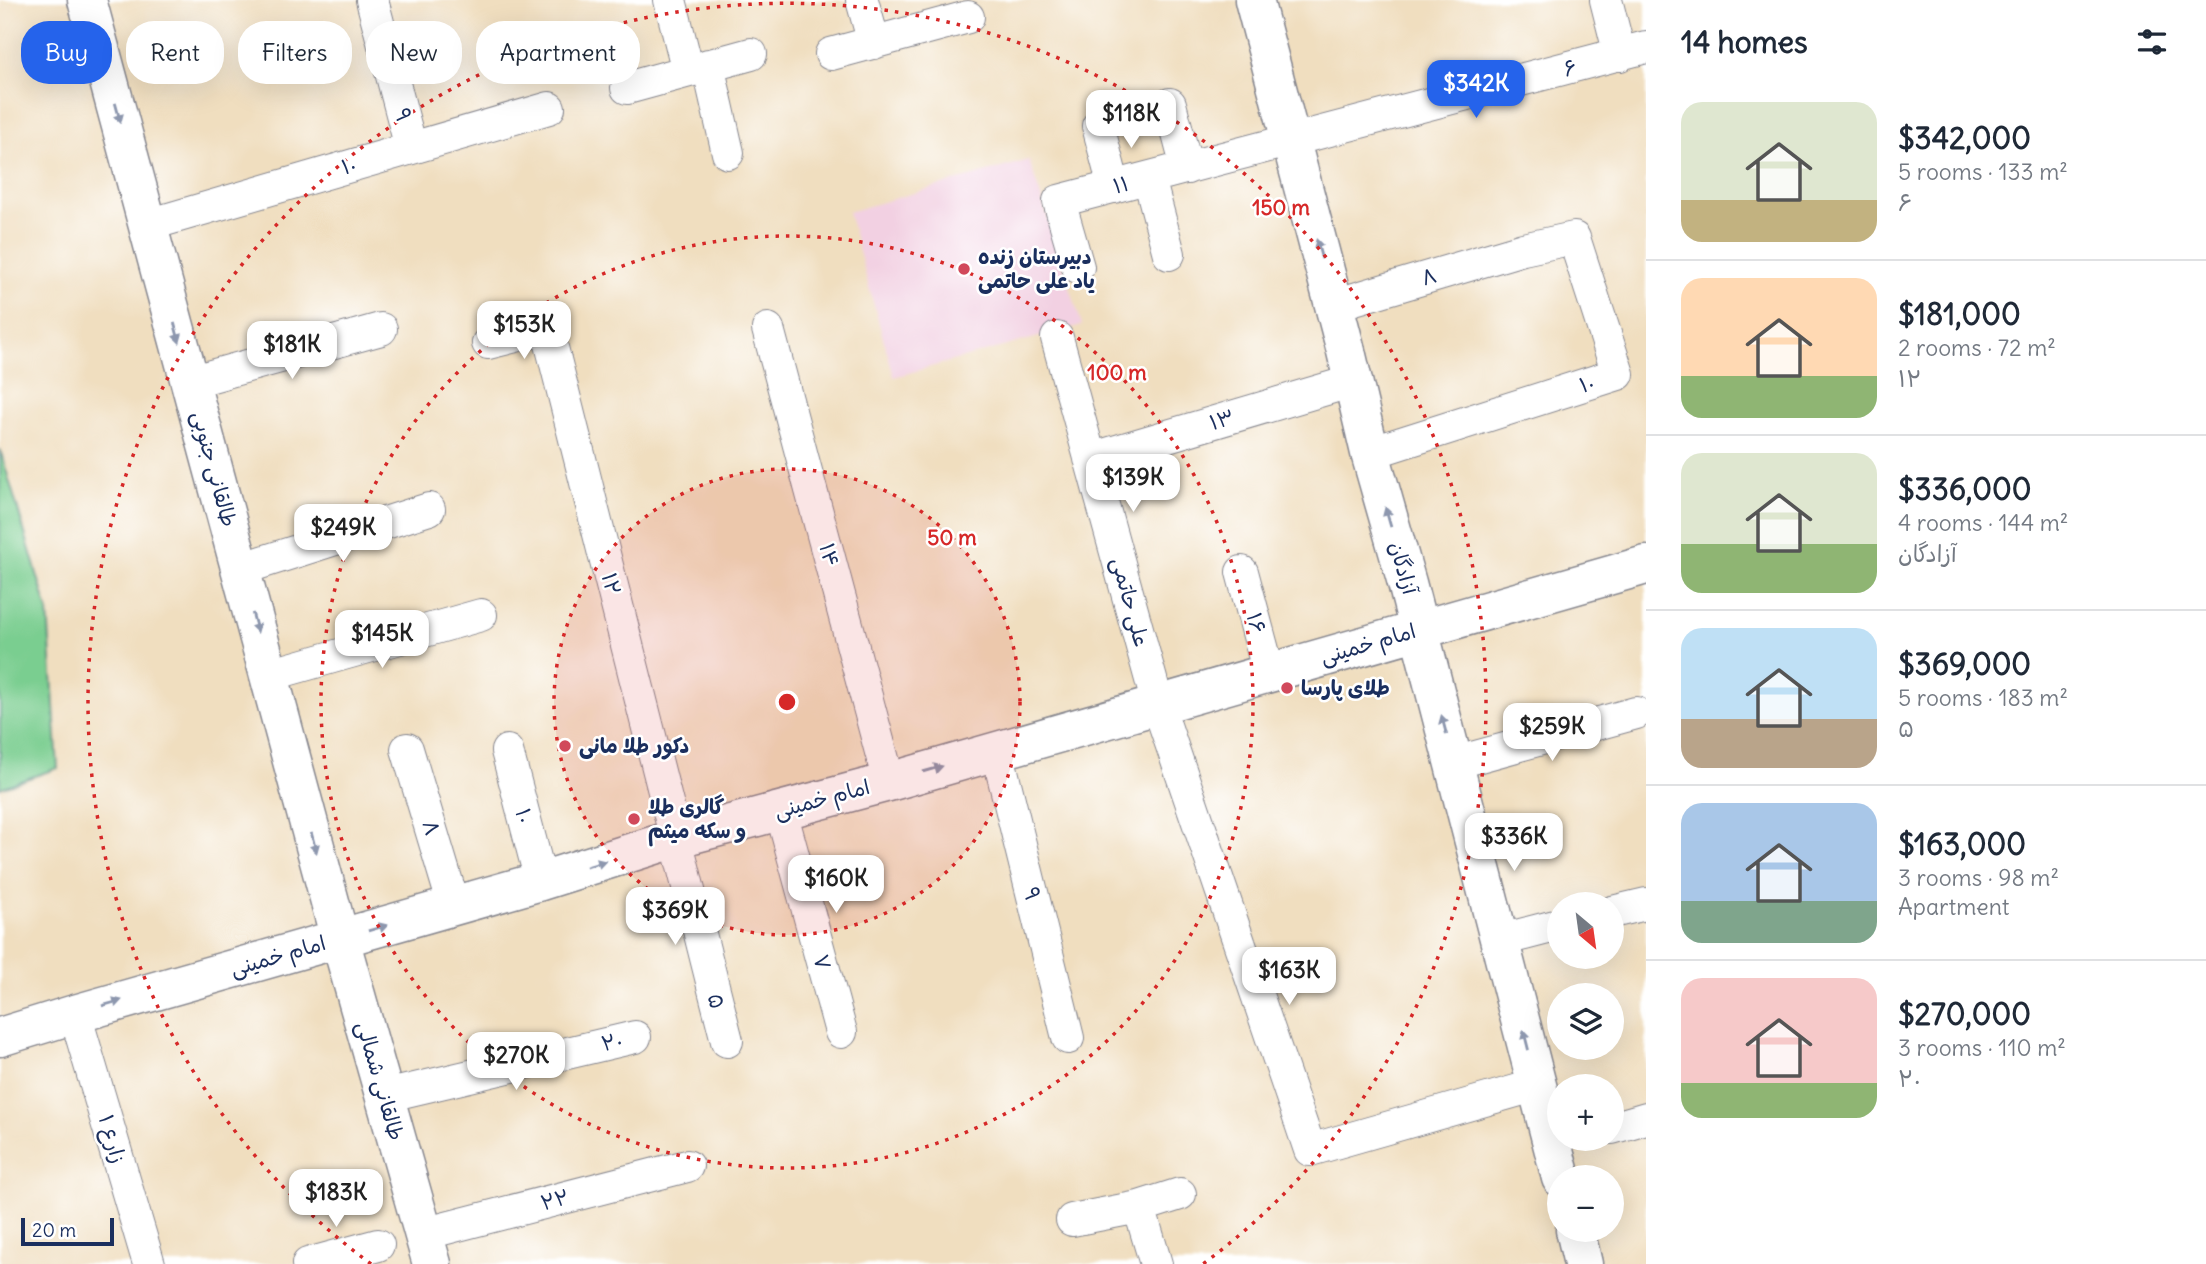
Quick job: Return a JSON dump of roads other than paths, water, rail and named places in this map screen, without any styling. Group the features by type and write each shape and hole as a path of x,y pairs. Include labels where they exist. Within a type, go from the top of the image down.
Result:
{"main road":[{"name":"طالقانی جنوبی","path":"87,0 340,939"},
{"name":"آزادگان","path":"1257,1 1370,453 1538,1085 1562,1154"},
{"name":"امام خمینی","path":"0,1037 541,881 674,839 889,782 1646,565"},
{"name":"طالقانی شمالی","path":"340,939 428,1249"},
{"path":"1578,1242 1583,1264"}],"street":[{"name":"۹","path":"372,0 411,148"},
{"path":"670,0 728,153"},
{"path":"862,0 874,43"},
{"path":"1606,0 1633,51"},
{"path":"831,54 968,18"},
{"name":"۶","path":"1291,142 1633,51"},
{"path":"627,88 751,54"},
{"path":"1170,104 1187,168"},
{"name":"۱۰","path":"148,225 550,108"},
{"path":"1098,126 1114,187"},
{"name":"۱۱","path":"1078,268 1059,201 1291,142"},
{"path":"1149,178 1169,254"},
{"name":"۱۰","path":"1370,453 1618,374 1574,238 1523,249"},
{"name":"۸","path":"1334,305 1523,249"},
{"name":"۱۲","path":"488,343 547,328 674,839"},
{"path":"190,382 381,329"},
{"name":"۱۴","path":"768,329 889,782"},
{"name":"علی حاتمی","path":"1057,338 1158,705 1310,1150 1538,1085"},
{"name":"۱۳","path":"1090,459 1353,382"},
{"path":"241,569 429,509"},
{"name":"۱۶","path":"1242,572 1269,673"},
{"path":"269,675 481,615"},
{"path":"1454,763 1636,713"},
{"name":"۸","path":"408,749 454,906"},
{"name":"۱۰","path":"507,751 541,881"},
{"name":"۹","path":"996,751 1068,1038"},
{"name":"۷","path":"780,811 841,1032"},
{"name":"۵","path":"674,839 727,1041"},
{"path":"1624,909 1646,904"},
{"path":"1501,940 1547,928"},
{"name":"زارع ۱","path":"75,1014 149,1264"},
{"name":"۲۰","path":"385,1096 635,1037"},
{"path":"1624,1124 1646,1118"},
{"name":"۲۲","path":"428,1249 687,1166"},
{"path":"1072,1220 1139,1207 1180,1194"},
{"path":"1139,1207 1156,1264"},
{"path":"308,1264 378,1245"}],"place":[{"name":"دبیرستان زنده یاد علی حاتمی","path":"964,269"},
{"name":"طلای پارسا","path":"1287,688"},
{"name":"دکور طلا مانی","path":"565,746"},
{"name":"گالری طلا و سکه میثم","path":"634,819"}]}
